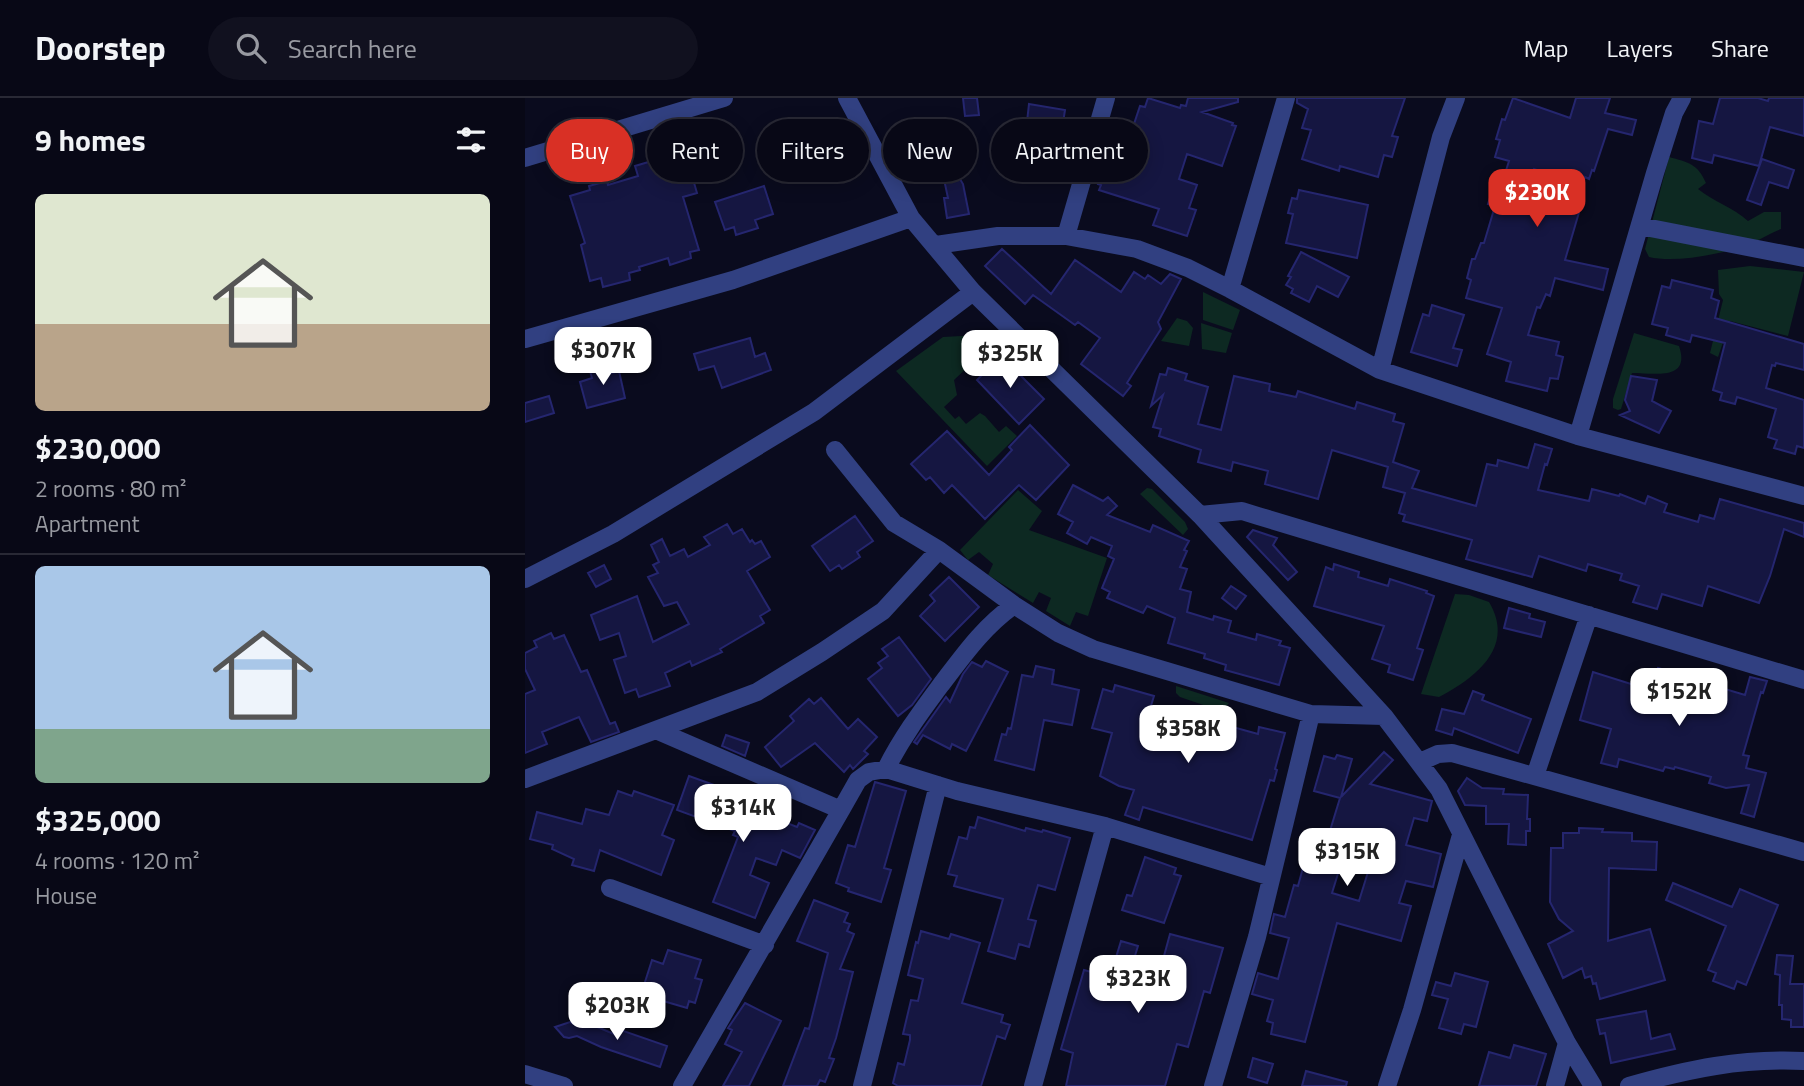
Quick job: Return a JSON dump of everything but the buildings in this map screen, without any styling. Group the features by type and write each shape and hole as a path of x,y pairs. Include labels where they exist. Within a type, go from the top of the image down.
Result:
{"street":[{"path":"525,158 725,98"},
{"path":"847,98 911,218 973,292 1200,515 1384,716 1420,762 1439,789 1567,1043 1593,1086"},
{"path":"1066,236 1106,98"},
{"path":"1230,289 1286,98"},
{"path":"1380,370 1441,136 1456,98"},
{"path":"1578,436 1654,173 1674,113 1682,98"},
{"path":"525,339 733,281 911,218"},
{"path":"1640,226 1804,258"},
{"path":"936,245 998,236 1066,236 1137,249 1188,268 1380,370 1578,436 1804,496"},
{"path":"525,579 613,534 814,412 973,292"},
{"path":"835,450 894,523 939,550 1014,606 1058,633 1093,649 1311,714 1384,716"},
{"path":"1200,515 1230,511 1250,513 1804,680"},
{"path":"525,779 757,692 883,611 939,550"},
{"path":"886,769 909,728 971,645 992,621 1014,606"},
{"path":"1535,776 1589,615"},
{"path":"1213,1086 1257,937 1311,714"},
{"path":"658,731 841,810"},
{"path":"1420,762 1438,754 1452,753 1804,852"},
{"path":"683,1086 858,780 869,772 886,769 938,785 1105,826 1271,877"},
{"path":"862,1086 938,785"},
{"path":"1033,1086 1105,826"},
{"path":"1387,1086 1412,1010 1461,835"},
{"path":"610,888 765,945"},
{"path":"1555,1086 1567,1043"},
{"path":"1629,1086 1717,1064 1804,1061"},
{"path":"525,1074 564,1086"}],"green space":[{"path":"1669,157 1687,162 1696,168 1706,183 1698,189 1748,221 1764,212 1781,212 1781,229 1720,253 1683,259 1649,257 1645,249"},
{"path":"1750,266 1804,272 1788,336 1730,321 1718,357 1710,353 1723,300 1719,294 1718,270"},
{"path":"1203,292 1240,310 1233,330 1203,320"},
{"path":"1177,318 1187,321 1193,328 1189,346 1161,341"},
{"path":"1201,323 1232,333 1226,353 1202,349"},
{"path":"1634,333 1679,346 1680,365 1668,373 1632,373 1621,409 1618,410 1613,408 1613,399"},
{"path":"980,335 991,345 954,380 957,395 944,407 955,419 959,416 966,424 980,413 999,432 1006,426 1017,436 987,466 896,371 943,337"},
{"path":"1147,488 1152,489 1185,522 1188,529 1183,535 1140,494"},
{"path":"1018,490 1042,511 1029,530 1107,558 1088,616 1076,612 1070,626 1046,611 1051,598 1039,592 1033,603 988,575 993,564 979,552 968,560 960,550"},
{"path":"1455,594 1469,595 1489,602 1496,618 1498,633 1495,647 1478,670 1453,689 1439,697 1421,694"},
{"path":"1176,686 1229,703 1224,709 1218,710 1180,697 1176,693"}]}
